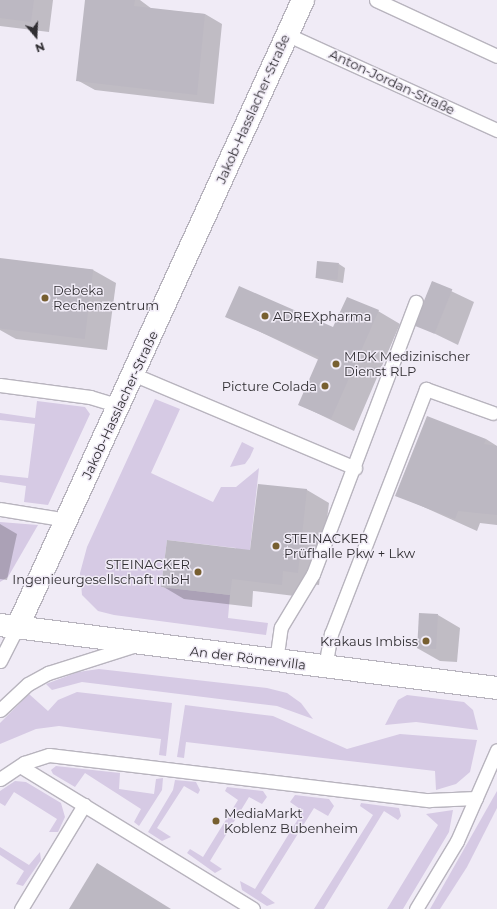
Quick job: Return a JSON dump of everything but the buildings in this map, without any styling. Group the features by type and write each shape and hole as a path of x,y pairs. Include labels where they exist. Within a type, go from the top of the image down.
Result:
{"street":[{"name":"Jakob-Hasslacher-Straße","path":"8,627 67,520 135,375 286,34 297,2"},
{"name":"An der Römervilla","path":"8,627 497,688"}],"lane":[{"path":"376,0 497,56"},
{"name":"Anton-Jordan-Straße","path":"286,34 497,130"},
{"path":"276,661 281,627 313,574 355,468 416,302"},
{"path":"135,375 355,468"},
{"path":"0,385 90,397 120,406"},
{"path":"325,667 331,634 426,389 493,413"},
{"path":"0,510 67,520"},
{"path":"0,661 8,627"},
{"path":"0,710 23,688 48,673 140,644"},
{"path":"416,909 457,841 497,750"},
{"path":"0,779 20,766 48,755 418,799 476,798"},
{"path":"20,766 253,909"},
{"path":"21,909 84,805"}],"shaded area":[{"path":"155,399 180,409 151,473 213,502 221,487 236,487 259,468 248,567 234,565 236,548 167,540 161,587 230,595 228,618 268,623 266,635 114,615 98,611 82,595 80,573 87,547"},
{"path":"37,401 85,407 90,414 48,505 24,502 26,486 0,482 0,475 28,478 35,424 0,420 0,413 35,418"},
{"path":"242,442 254,448 250,457 245,464 230,467"},
{"path":"0,522 38,525 8,577 0,582"},
{"path":"99,669 267,688 287,693 301,703 313,719 277,706 82,682 52,690 46,684 78,672"},
{"path":"77,692 172,703 166,756 159,755 161,739 59,726 36,729 0,744 0,723 29,694 48,711 58,700"},
{"path":"407,695 464,702 473,710 478,730 416,722 385,725 398,700"},
{"path":"185,705 273,716 347,749 400,734 477,740 470,772 456,784 436,790 435,771 186,742 184,758 177,757"},
{"path":"56,766 120,773 119,789 154,794 156,779 163,778 162,790 139,826 134,822 141,809 85,773 75,787 53,774 51,770"},
{"path":"175,780 196,782 200,790 198,794 184,786 157,828 171,837 162,841 148,832 173,790"},
{"path":"15,781 26,782 61,803 65,817 58,832 49,832 57,819 14,792 5,806 0,803 0,791"},
{"path":"227,787 263,791 267,797 262,804 249,797 210,861 222,869 215,873 187,853 190,849 203,857 238,800 225,791"},
{"path":"497,791 497,808 467,867 440,909 430,909"},
{"path":"295,795 329,799 334,806 328,816 314,808 261,893 275,903 267,906 242,890 240,881 255,889 303,811 290,802"},
{"path":"361,803 399,808 401,816 398,820 384,811 324,909 314,909 373,815 360,806"},
{"path":"453,810 449,832 403,909 387,909 438,825 426,814"},
{"path":"0,847 29,865 40,852 41,860 23,886 16,884 24,871 0,855"}],"place":[{"name":"Debeka Rechenzentrum","path":"45,298"},
{"name":"ADREXpharma","path":"265,316"},
{"name":"MDK Medizinischer Dienst RLP","path":"336,364"},
{"name":"Picture Colada","path":"325,386"},
{"name":"STEINACKER Prüfhalle Pkw + Lkw","path":"276,546"},
{"name":"STEINACKER Ingenieurgesellschaft mbH","path":"198,572"},
{"name":"Krakaus Imbiss","path":"426,641"},
{"name":"MediaMarkt Koblenz Bubenheim","path":"216,821"}]}
